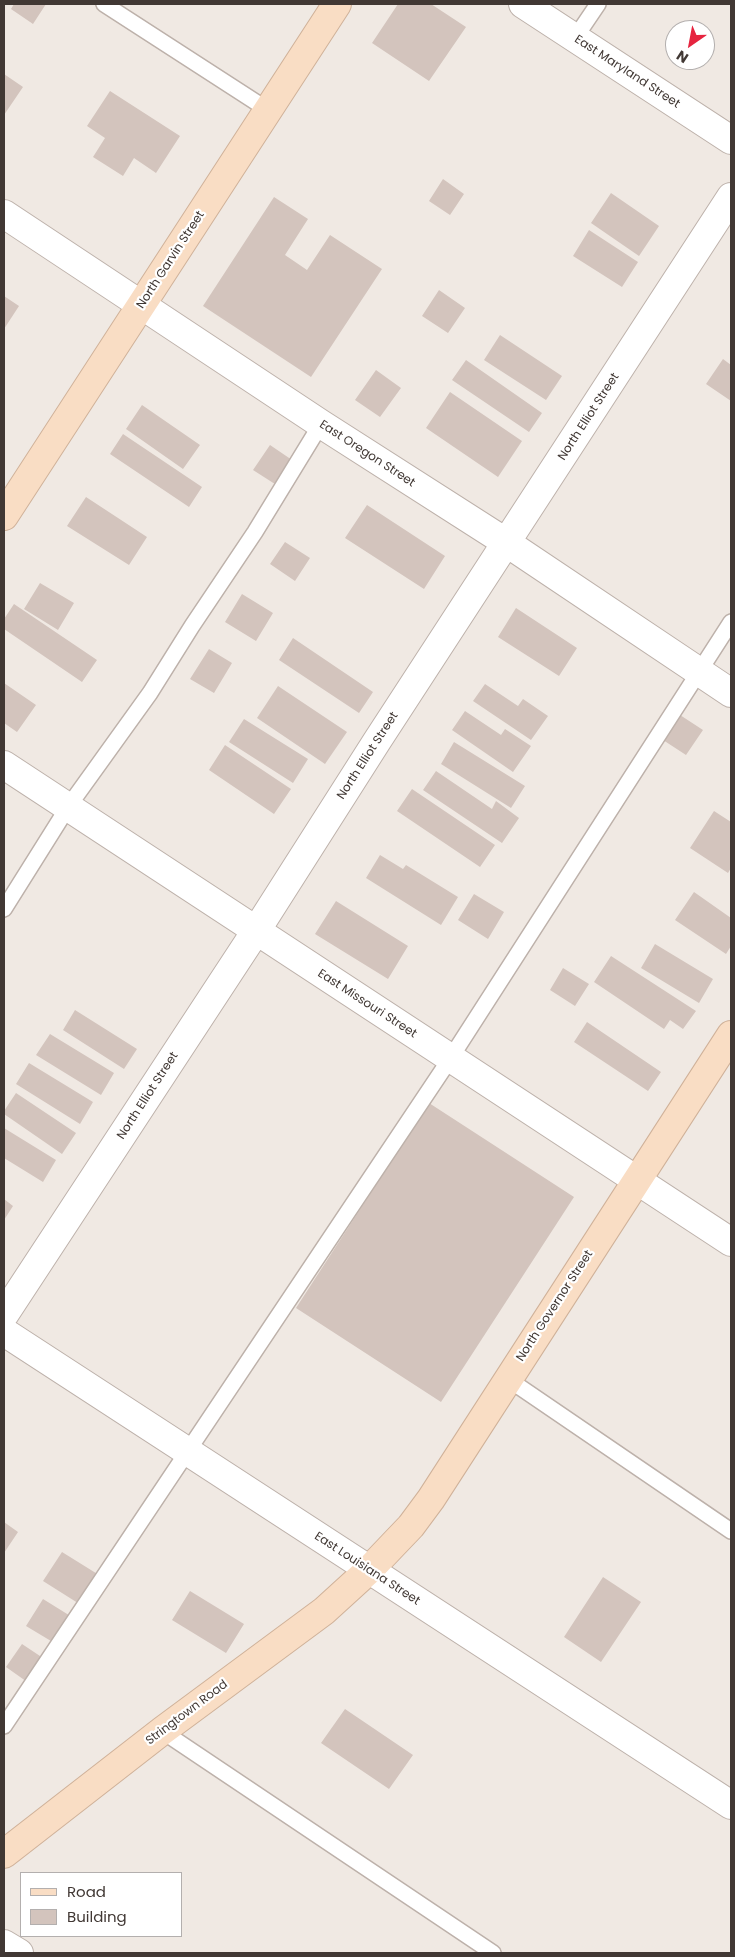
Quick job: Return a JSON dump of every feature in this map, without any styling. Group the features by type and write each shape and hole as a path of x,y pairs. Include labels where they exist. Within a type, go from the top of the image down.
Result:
{"main road":[{"name":"North Garvin Street","path":"6,508 142,304 337,4"},
{"name":"North Governor Street","path":"369,1570 411,1526 431,1499 731,1036"},
{"name":"Stringtown Road","path":"4,1854 162,1731 324,1611 369,1570"}],"street":[{"name":"East Maryland Street","path":"523,4 731,140"},
{"name":"North Elliot Street","path":"4,1315 256,931 372,749 731,198"},
{"name":"East Oregon Street","path":"4,214 731,693"},
{"name":"East Missouri Street","path":"4,765 731,1242"},
{"name":"East Louisiana Street","path":"4,1332 731,1805"},
{"path":"4,1944 19,1953"}],"lane":[{"path":"104,4 268,110"},
{"path":"575,38 598,4"},
{"path":"4,910 68,807 150,694 192,626 255,532 321,424"},
{"path":"4,1726 450,1059 731,622"},
{"path":"508,1378 731,1531"},
{"path":"162,1731 492,1953"}],"building":[{"path":"14,4 46,4 33,24 11,9"},
{"path":"398,4 431,4 466,27 429,81 372,43"},
{"path":"4,74 23,87 4,115"},
{"path":"110,91 180,136 156,173 134,158 123,176 93,157 105,138 87,126"},
{"path":"443,179 464,194 450,215 429,201"},
{"path":"611,193 659,226 639,256 591,223"},
{"path":"274,197 308,219 285,255 307,270 330,235 382,269 311,377 203,306"},
{"path":"589,230 638,262 622,287 573,256"},
{"path":"439,290 465,308 448,333 422,316"},
{"path":"4,296 19,306 4,329"},
{"path":"500,335 562,376 546,400 484,360"},
{"path":"723,359 731,365 731,401 706,384"},
{"path":"466,360 542,413 529,432 452,380"},
{"path":"376,370 401,388 380,417 355,400"},
{"path":"450,392 522,441 498,477 426,428"},
{"path":"142,405 200,445 183,469 126,429"},
{"path":"123,434 202,487 189,507 110,454"},
{"path":"270,445 295,462 278,486 253,470"},
{"path":"86,497 147,537 129,565 67,526"},
{"path":"367,505 445,556 424,589 345,538"},
{"path":"285,542 310,558 295,581 270,564"},
{"path":"40,583 74,603 58,630 24,609"},
{"path":"242,594 273,613 256,641 225,622"},
{"path":"14,604 97,660 82,682 4,629 4,619"},
{"path":"516,608 577,648 559,676 498,637"},
{"path":"293,638 373,692 359,713 279,660"},
{"path":"209,649 232,663 214,693 190,679"},
{"path":"4,683 36,705 17,732 4,723"},
{"path":"485,684 518,706 523,699 548,716 531,740 473,701"},
{"path":"278,686 347,732 325,764 257,718"},
{"path":"465,711 501,735 505,729 531,746 513,772 452,730"},
{"path":"680,715 703,730 686,755 663,740"},
{"path":"244,719 308,759 293,783 229,742"},
{"path":"454,742 525,786 511,808 441,764"},
{"path":"225,745 291,789 274,814 209,770"},
{"path":"436,771 492,809 496,801 519,818 502,843 423,790"},
{"path":"412,789 495,845 480,867 397,811"},
{"path":"714,811 731,822 731,868 728,873 690,848"},
{"path":"380,855 403,869 406,865 458,897 441,925 366,878"},
{"path":"694,892 731,918 731,946 726,954 675,920"},
{"path":"474,894 504,912 488,939 458,920"},
{"path":"336,901 408,946 388,979 315,934"},
{"path":"655,944 713,979 699,1003 641,968"},
{"path":"611,956 696,1011 683,1029 670,1020 664,1029 594,982"},
{"path":"563,968 589,984 575,1006 550,990"},
{"path":"75,1010 137,1049 124,1069 63,1030"},
{"path":"587,1022 661,1072 648,1091 574,1042"},
{"path":"50,1034 114,1073 101,1095 36,1055"},
{"path":"29,1063 93,1102 80,1124 16,1084"},
{"path":"16,1093 76,1133 62,1154 4,1114"},
{"path":"429,1103 574,1197 441,1402 296,1308"},
{"path":"4,1128 56,1160 43,1182 4,1158"},
{"path":"4,1199 13,1206 4,1220"},
{"path":"4,1522 18,1532 4,1553"},
{"path":"62,1552 99,1575 81,1605 43,1581"},
{"path":"603,1577 641,1602 601,1662 564,1637"},
{"path":"190,1591 244,1624 226,1653 172,1620"},
{"path":"43,1599 72,1617 56,1644 26,1626"},
{"path":"22,1644 46,1660 30,1684 6,1667"},
{"path":"345,1709 413,1755 389,1789 321,1743"}]}
